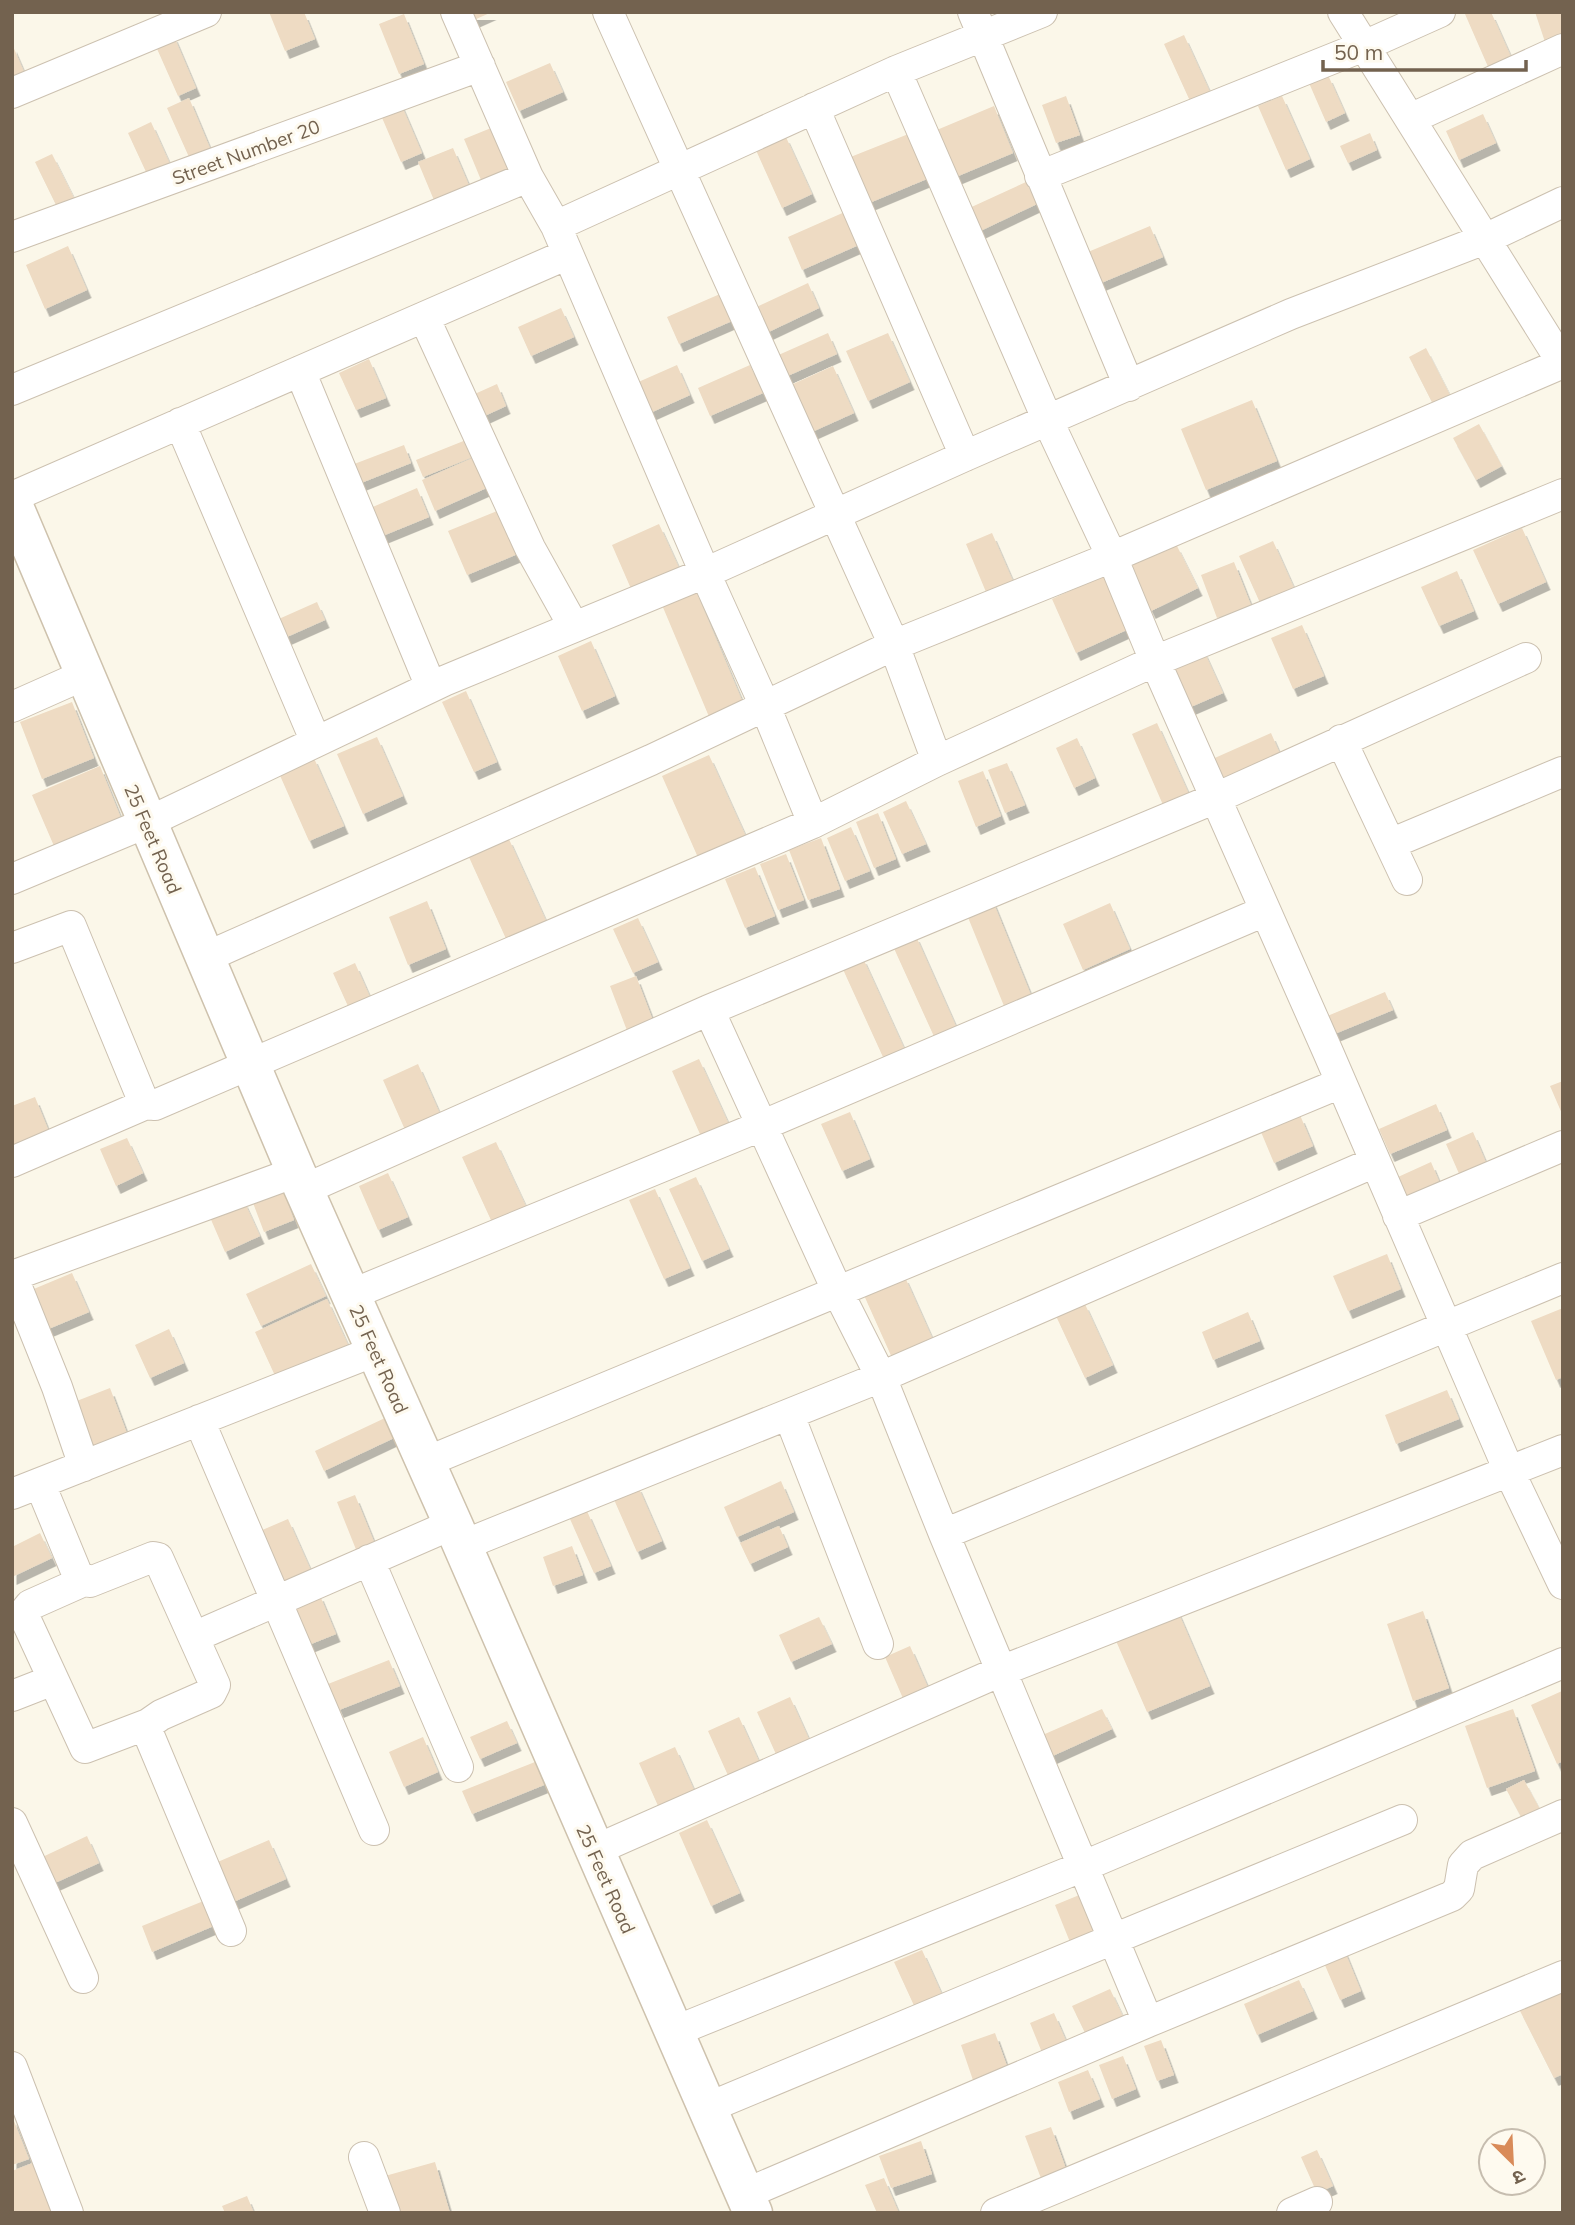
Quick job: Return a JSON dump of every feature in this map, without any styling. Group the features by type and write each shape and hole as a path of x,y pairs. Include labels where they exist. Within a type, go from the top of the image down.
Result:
{"street":[{"path":"12,93 206,12"},
{"path":"456,12 528,177 556,226 765,706 813,823"},
{"path":"608,12 677,170 894,645 937,761"},
{"path":"556,226 896,71 978,25 1042,12"},
{"path":"204,958 651,760 894,645 1112,556 1563,364 1343,12"},
{"path":"1040,176 1364,46 1440,12"},
{"path":"978,25 1129,386"},
{"path":"1410,119 1563,49"},
{"name":"Street Number 20","path":"12,237 480,66"},
{"path":"896,71 1048,421 1112,556 1155,661 1509,1471 1563,1584"},
{"path":"814,108 965,456"},
{"path":"12,390 528,177"},
{"path":"12,879 146,823 431,687 705,573 1292,314 1485,239 1563,202"},
{"path":"12,496 568,254"},
{"path":"424,317 530,548 574,627"},
{"path":"300,371 431,687"},
{"path":"180,423 316,742"},
{"path":"12,1162 146,1104 155,1105 250,1065 813,823 937,761 1155,661 1563,494"},
{"name":"25 Feet Road","path":"12,502 299,1181 425,1462 748,2204"},
{"path":"84,1466 57,1387 12,1276 299,1181 1216,798 1526,658"},
{"path":"12,707 84,675"},
{"path":"1340,740 1408,880"},
{"path":"1390,844 1562,772"},
{"path":"350,1295 761,1126 1265,911"},
{"path":"12,948 71,926 146,1104"},
{"path":"709,1010 837,1290 881,1377 1148,2022"},
{"path":"425,1462 1341,1083"},
{"path":"1398,1216 1563,1146"},
{"path":"194,1637 369,1560 457,1535 789,1415 1376,1162"},
{"path":"944,1534 1563,1278"},
{"path":"12,1494 375,1351"},
{"path":"789,1415 878,1644"},
{"path":"199,1420 374,1830"},
{"path":"593,1851 1001,1671 1563,1450"},
{"path":"40,1483 78,1576 85,1581 90,1582 153,1557 158,1558 215,1685 211,1693 161,1715 148,1724 85,1748 25,1618 30,1605 85,1581"},
{"path":"369,1560 458,1767"},
{"path":"674,2032 1084,1866 1563,1662"},
{"path":"12,1696 53,1680"},
{"path":"148,1724 149,1735 232,1931"},
{"path":"748,2204 1148,2022 1452,1896 1459,1889 1463,1865 1472,1855 1563,1815"},
{"path":"707,2108 963,1999 1114,1940 1402,1820"},
{"path":"12,1823 83,1978"},
{"path":"996,2213 1563,1976"},
{"path":"15,2083 68,2213"},
{"path":"364,2157 379,2211"}],"building":[{"path":"269,12 304,12 315,39 285,51"},
{"path":"459,12 492,12 465,24"},
{"path":"1491,12 1512,59 1489,69 1465,14"},
{"path":"1535,12 1563,12 1563,35 1545,42"},
{"path":"404,14 424,64 399,74 379,24"},
{"path":"173,34 196,88 178,96 154,42"},
{"path":"1184,35 1210,92 1190,101 1164,44"},
{"path":"12,44 28,81 12,87"},
{"path":"550,63 563,92 519,111 506,82"},
{"path":"1328,75 1345,113 1326,122 1309,83"},
{"path":"1066,96 1080,135 1056,143 1042,105"},
{"path":"1282,96 1310,159 1286,170 1258,106"},
{"path":"398,97 422,153 401,162 377,106"},
{"path":"189,98 210,148 189,157 167,108"},
{"path":"994,106 1013,153 951,179 932,132"},
{"path":"1483,114 1496,143 1459,160 1446,131"},
{"path":"151,122 170,164 147,174 128,133"},
{"path":"496,126 513,166 481,180 464,139"},
{"path":"916,131 934,176 862,206 843,160"},
{"path":"1370,133 1377,150 1348,163 1340,146"},
{"path":"785,135 812,194 782,208 755,148"},
{"path":"453,148 471,190 436,205 418,162"},
{"path":"52,154 76,202 59,211 35,162"},
{"path":"1026,182 1037,204 976,233 965,210"},
{"path":"847,211 861,244 802,270 788,237"},
{"path":"1150,226 1163,257 1101,283 1088,252"},
{"path":"68,246 87,290 45,309 26,265"},
{"path":"808,283 819,308 760,336 748,311"},
{"path":"720,294 732,321 679,344 667,317"},
{"path":"561,308 574,337 531,356 518,327"},
{"path":"828,333 837,354 783,378 774,357"},
{"path":"888,333 910,382 868,401 846,351"},
{"path":"1426,348 1452,399 1435,408 1409,357"},
{"path":"369,359 386,398 356,410 339,373"},
{"path":"677,365 690,395 641,417 627,387"},
{"path":"750,365 763,393 710,416 698,388"},
{"path":"833,366 854,413 803,436 782,389"},
{"path":"497,384 506,406 478,419 468,397"},
{"path":"1252,400 1277,461 1206,490 1181,429"},
{"path":"1479,424 1502,466 1476,480 1453,438"},
{"path":"466,440 473,457 423,477 416,460"},
{"path":"404,445 411,463 356,485 349,466"},
{"path":"477,456 491,486 435,511 422,480"},
{"path":"417,488 429,517 380,537 368,509"},
{"path":"502,509 520,553 467,575 448,531"},
{"path":"659,524 680,570 632,591 612,545"},
{"path":"1522,528 1546,582 1498,604 1473,550"},
{"path":"992,533 1013,581 986,592 966,544"},
{"path":"1273,541 1295,590 1261,605 1239,556"},
{"path":"1176,544 1198,588 1151,611 1129,566"},
{"path":"1234,562 1251,605 1217,618 1201,575"},
{"path":"1457,571 1474,611 1439,626 1421,587"},
{"path":"1107,574 1131,628 1076,653 1052,599"},
{"path":"696,591 744,705 710,719 662,605"},
{"path":"317,602 325,620 280,640 272,622"},
{"path":"1302,625 1324,676 1293,689 1271,638"},
{"path":"591,641 615,696 582,711 558,656"},
{"path":"1203,649 1223,693 1186,709 1166,665"},
{"path":"466,691 497,762 474,772 442,702"},
{"path":"72,702 94,758 42,779 20,722"},
{"path":"1157,723 1193,803 1167,814 1132,734"},
{"path":"1271,733 1284,763 1221,792 1208,761"},
{"path":"377,737 403,796 363,814 337,754"},
{"path":"1077,738 1095,778 1074,788 1056,748"},
{"path":"709,755 748,841 700,862 662,776"},
{"path":"313,756 344,826 309,841 278,771"},
{"path":"1007,763 1025,805 1005,813 988,770"},
{"path":"100,766 121,818 54,846 32,795"},
{"path":"983,771 1001,816 976,827 958,781"},
{"path":"906,801 926,844 902,854 883,812"},
{"path":"878,813 896,859 874,868 856,822"},
{"path":"851,827 870,871 845,881 827,838"},
{"path":"508,837 552,934 512,952 468,855"},
{"path":"821,838 840,889 808,900 789,850"},
{"path":"786,854 804,900 778,910 760,864"},
{"path":"755,867 775,916 745,928 725,879"},
{"path":"992,899 1031,995 1004,1006 965,910"},
{"path":"427,901 446,949 408,965 389,917"},
{"path":"1110,903 1130,949 1083,970 1063,924"},
{"path":"638,918 658,962 633,973 613,929"},
{"path":"915,934 959,1033 937,1043 892,944"},
{"path":"862,956 904,1048 883,1057 841,965"},
{"path":"355,963 374,1006 352,1015 333,973"},
{"path":"636,976 657,1031 631,1041 610,986"},
{"path":"1385,992 1393,1010 1332,1035 1325,1017"},
{"path":"699,1059 732,1131 704,1143 672,1071"},
{"path":"418,1064 441,1116 406,1132 383,1080"},
{"path":"1563,1081 1563,1116 1550,1086"},
{"path":"35,1097 52,1139 17,1153 12,1141 12,1106"},
{"path":"1436,1104 1447,1130 1390,1154 1379,1129"},
{"path":"850,1112 870,1159 842,1171 821,1124"},
{"path":"1300,1115 1313,1146 1274,1163 1261,1132"},
{"path":"1473,1132 1491,1174 1464,1185 1446,1144"},
{"path":"127,1138 143,1173 116,1186 100,1149"},
{"path":"496,1142 530,1215 496,1231 462,1157"},
{"path":"1431,1162 1439,1181 1407,1196 1398,1177"},
{"path":"388,1173 408,1217 378,1230 359,1186"},
{"path":"696,1177 729,1249 702,1261 669,1189"},
{"path":"281,1184 294,1220 264,1232 250,1195"},
{"path":"655,1189 690,1268 664,1279 629,1200"},
{"path":"243,1199 260,1236 225,1252 209,1215"},
{"path":"1387,1254 1401,1289 1348,1311 1333,1276"},
{"path":"311,1264 326,1296 261,1326 246,1294"},
{"path":"72,1273 89,1312 46,1330 29,1291"},
{"path":"904,1275 934,1342 893,1360 863,1293"},
{"path":"327,1299 349,1347 277,1380 255,1332"},
{"path":"1084,1302 1113,1365 1085,1378 1056,1316"},
{"path":"1563,1308 1563,1377 1556,1380 1531,1321"},
{"path":"1248,1312 1260,1341 1213,1360 1202,1332"},
{"path":"169,1329 184,1363 150,1378 135,1345"},
{"path":"110,1388 131,1444 91,1460 69,1404"},
{"path":"1447,1390 1459,1419 1396,1444 1385,1415"},
{"path":"385,1418 394,1438 324,1471 315,1451"},
{"path":"781,1481 794,1512 737,1537 724,1507"},
{"path":"637,1484 662,1541 637,1552 612,1495"},
{"path":"355,1495 375,1544 357,1552 337,1502"},
{"path":"587,1511 611,1566 594,1573 570,1519"},
{"path":"288,1519 313,1575 279,1590 253,1534"},
{"path":"779,1526 788,1547 750,1564 740,1543"},
{"path":"40,1533 52,1558 12,1577 12,1547"},
{"path":"572,1546 583,1575 553,1586 543,1557"},
{"path":"319,1593 336,1634 301,1648 284,1608"},
{"path":"1176,1607 1210,1686 1147,1712 1113,1634"},
{"path":"1423,1611 1449,1688 1413,1701 1387,1624"},
{"path":"819,1617 832,1644 791,1662 779,1635"},
{"path":"910,1646 930,1692 905,1703 885,1657"},
{"path":"389,1660 400,1686 339,1710 328,1684"},
{"path":"1562,1691 1563,1761 1557,1764 1531,1705"},
{"path":"790,1697 813,1748 780,1763 757,1712"},
{"path":"1102,1709 1112,1729 1048,1758 1038,1737"},
{"path":"1513,1709 1535,1771 1487,1788 1465,1726"},
{"path":"739,1717 762,1768 731,1782 708,1731"},
{"path":"507,1721 517,1743 480,1759 470,1737"},
{"path":"423,1737 438,1772 404,1787 389,1752"},
{"path":"675,1747 699,1801 663,1817 639,1763"},
{"path":"535,1762 544,1785 472,1814 462,1791"},
{"path":"1524,1780 1543,1815 1525,1824 1506,1789"},
{"path":"707,1820 740,1893 711,1906 679,1833"},
{"path":"87,1836 99,1863 46,1887 34,1861"},
{"path":"269,1840 286,1879 231,1903 213,1864"},
{"path":"1089,1891 1109,1938 1074,1952 1055,1905"},
{"path":"206,1900 216,1925 152,1952 142,1926"},
{"path":"1343,1947 1361,1991 1340,2000 1321,1956"},
{"path":"922,1950 944,1999 917,2012 894,1962"},
{"path":"1299,1980 1313,2011 1257,2035 1244,2004"},
{"path":"1563,1987 1563,2074 1554,2078 1519,2009"},
{"path":"1110,1989 1126,2023 1089,2041 1072,2006"},
{"path":"1054,2013 1070,2050 1045,2060 1030,2023"},
{"path":"995,2033 1011,2077 976,2089 961,2045"},
{"path":"1161,2040 1174,2075 1157,2081 1144,2046"},
{"path":"1123,2056 1136,2089 1112,2099 1099,2065"},
{"path":"1088,2070 1100,2099 1069,2112 1058,2082"},
{"path":"12,2116 29,2159 12,2165"},
{"path":"1051,2127 1070,2180 1045,2189 1025,2136"},
{"path":"921,2141 932,2174 891,2188 879,2156"},
{"path":"1317,2150 1333,2186 1317,2193 1301,2157"},
{"path":"35,2162 57,2213 12,2213 12,2171"},
{"path":"435,2162 450,2213 395,2213 385,2176"},
{"path":"884,2178 899,2213 877,2213 865,2185"},
{"path":"247,2196 254,2213 225,2213 222,2206"}]}
